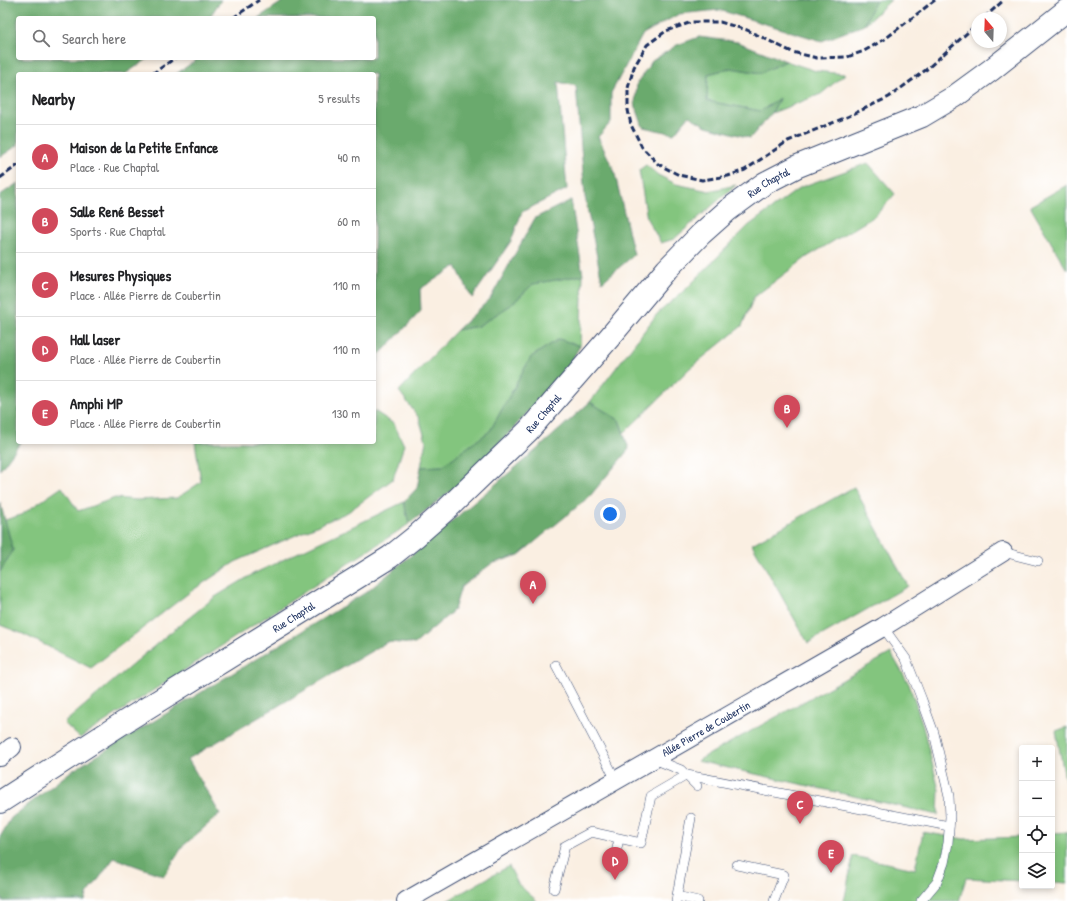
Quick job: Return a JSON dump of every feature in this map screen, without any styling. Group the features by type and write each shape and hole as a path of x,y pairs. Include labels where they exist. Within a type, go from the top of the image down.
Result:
{"street":[{"name":"Rue Chaptal","path":"0,802 121,724 390,557 415,537 448,508 528,431 667,269 701,234 728,210 765,183 798,166 922,116 954,97 1002,62 1067,10"},
{"name":"Allée Pierre de Coubertin","path":"406,901 883,627 1003,552"}],"lane":[{"path":"1003,552 1038,561"},
{"path":"883,627 906,659 934,733 950,796 948,843 944,863 937,882 921,901"},
{"path":"556,665 616,780"},
{"path":"654,759 681,770 697,786"},
{"path":"554,889 565,846 591,832 641,843 651,796 687,775 949,826"},
{"path":"691,818 676,898 698,901"},
{"path":"616,853 619,839"},
{"path":"737,865 784,876 774,901"}],"green space":[{"path":"0,0 221,0 210,16 16,16 16,60 146,60 128,72 16,72 16,146 0,157"},
{"path":"285,0 876,0 864,25 822,41 719,10 679,14 643,34 611,93 611,122 598,137 614,170 634,255 602,282 585,197 576,86 558,82 567,189 522,212 511,241 472,298 456,266 420,289 421,311 379,355 376,371 376,72 179,72 196,60 376,60 376,16 261,16"},
{"path":"876,0 891,0 864,25"},
{"path":"699,37 738,42 786,61 761,73 731,68 708,74 707,101 761,111 779,98 772,113 750,138 706,126 689,116 674,134 643,127 635,104 637,83 652,61 677,45"},
{"path":"786,61 816,71 845,74 821,94 772,113 779,99 761,111 707,101 708,74 731,68 761,73"},
{"path":"868,163 895,194 875,216 807,257 754,297 742,326 690,368 624,433 619,420 590,402 657,314 687,288 748,226 801,187"},
{"path":"646,165 658,175 676,184 709,191 736,185 674,239 661,243 647,219 639,170"},
{"path":"16,184 16,444 20,444 0,470 0,195"},
{"path":"1067,185 1067,270 1030,206"},
{"path":"571,200 583,275 533,284 511,305 478,326 457,330 490,299 535,218"},
{"path":"583,275 580,346 559,339 531,357 490,431 442,466 421,467 426,441 419,418 399,391 457,330 478,326 511,305 533,284"},
{"path":"559,339 580,346 566,370 472,474 409,524 404,502 417,488 421,467 442,466 490,431 531,357"},
{"path":"590,402 619,420 629,449 590,496 519,555 491,564 461,587 454,610 415,644 387,642 188,759 220,814 183,846 164,876 114,858 87,895 85,901 3,901 0,894 0,837 11,818 70,772 368,591 541,446"},
{"path":"376,412 394,424 404,445 393,479 348,512 235,562 190,592 91,668 23,634 0,625 0,572 13,550 5,520 21,515 62,487 78,511 115,498 137,500 177,498 201,482 195,444 376,444"},
{"path":"854,487 908,586 808,643 752,544"},
{"path":"0,502 13,550 0,572"},
{"path":"404,502 409,524 80,738 64,723 166,636 215,597 253,574"},
{"path":"891,653 909,684 922,723 939,790 938,815 697,761"},
{"path":"1067,727 1067,790 1056,731"},
{"path":"923,832 964,839 1019,837 1019,881 966,878 959,901 843,901 853,856 915,869"},
{"path":"1067,832 1067,883 1055,882 1055,833"},
{"path":"509,866 518,884 537,901 447,901"}],"railway":[{"path":"236,16 259,0"},
{"path":"935,0 885,39 864,51 847,57 817,58 792,52 747,30 720,22 692,22 666,31 647,45 634,67 628,88 628,110 631,125 642,147 658,164 679,175 702,180 728,176 745,170 788,141 847,117 889,97 927,69 971,29"},
{"path":"991,12 1004,0"},
{"path":"155,72 172,60"},
{"path":"0,178 16,166"}],"place":[{"name":"Salle René Besset","path":"787,428"},
{"name":"Maison de la Petite Enfance","path":"533,604"},
{"name":"Mesures Physiques","path":"800,824"},
{"name":"Amphi MP","path":"831,873"},
{"name":"Hall laser","path":"615,880"}]}
